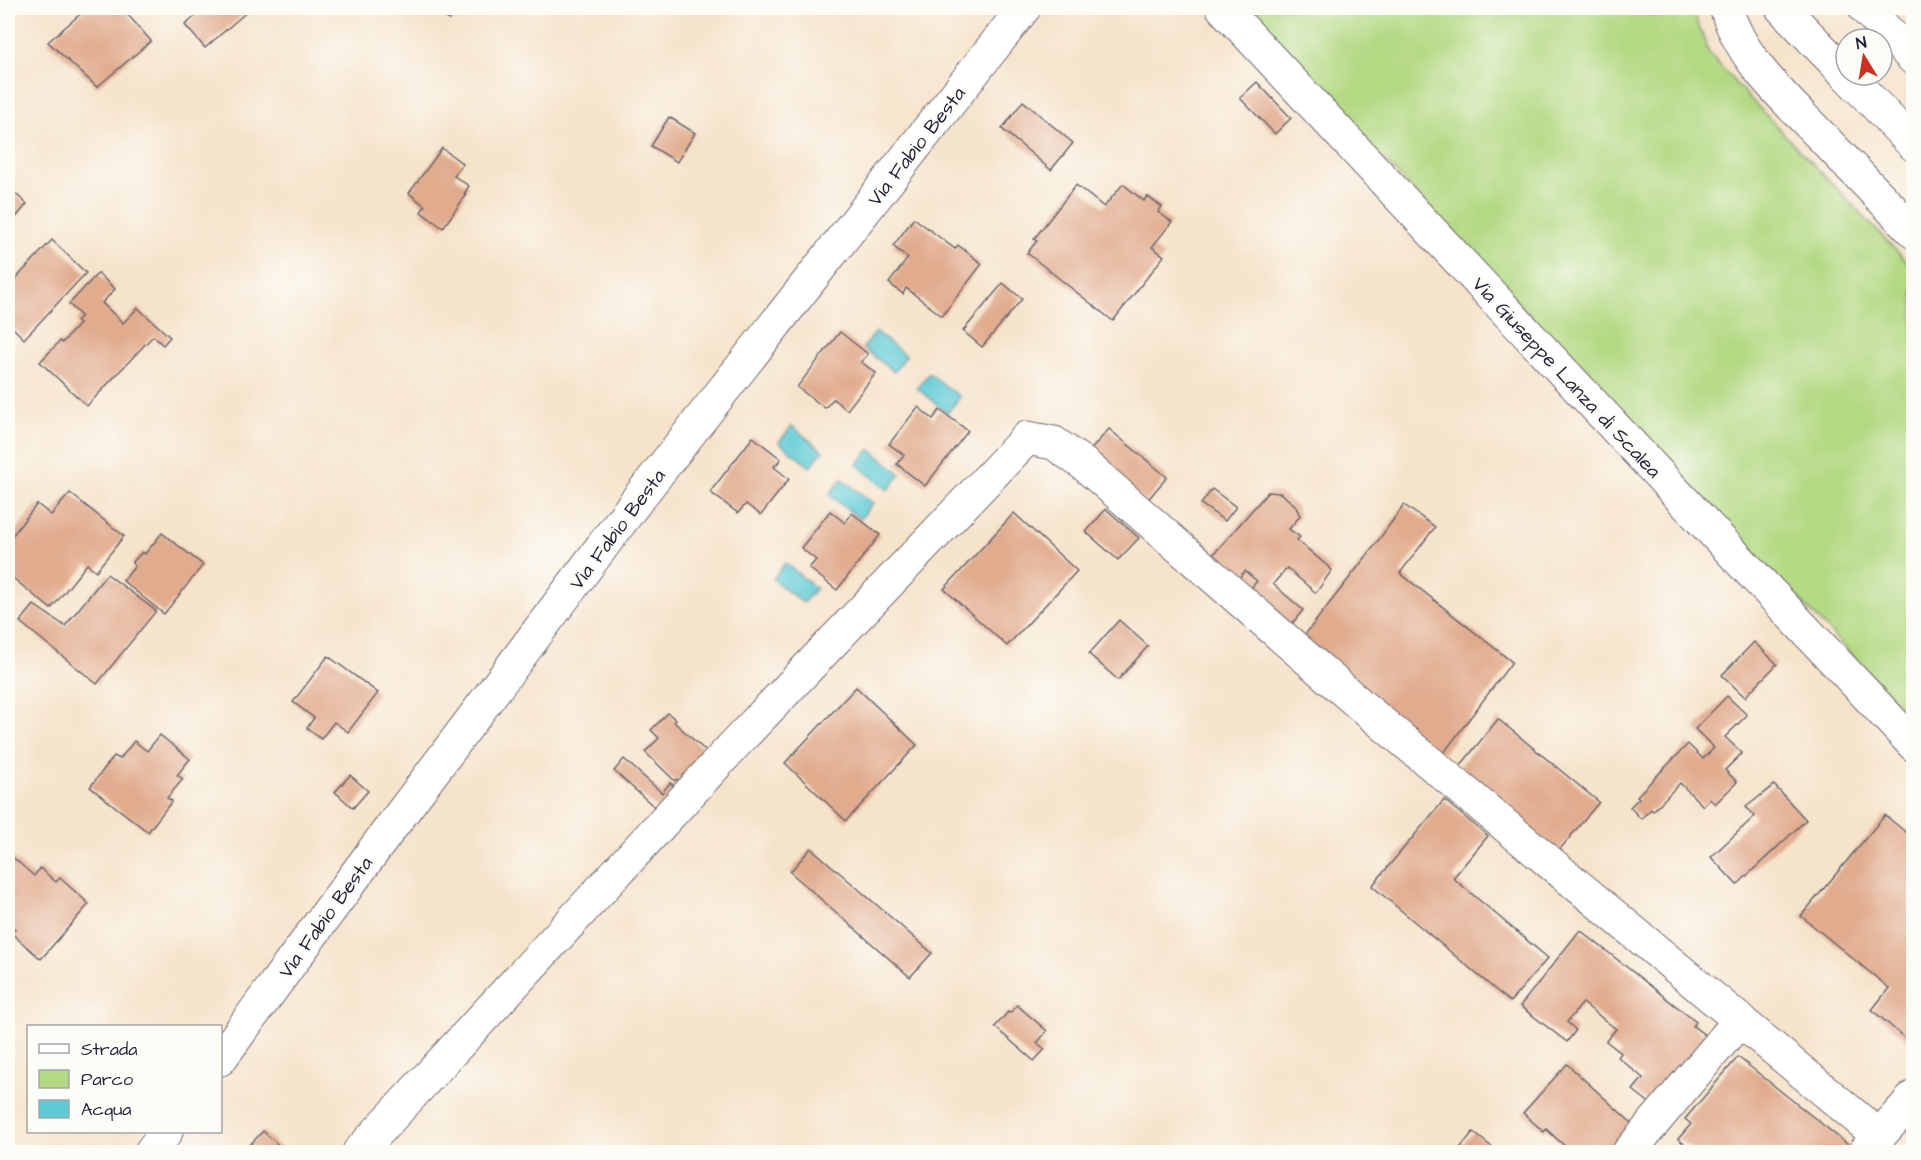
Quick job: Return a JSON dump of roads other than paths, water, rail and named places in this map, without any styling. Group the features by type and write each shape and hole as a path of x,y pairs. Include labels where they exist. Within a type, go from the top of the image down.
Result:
{"street":[{"name":"Via Fabio Besta","path":"222,1056 384,836 640,496 1024,8"},
{"name":"Via Giuseppe Lanza di Scalea","path":"1222,8 1914,745"},
{"path":"1726,8 1748,56 1786,99 1914,232"},
{"path":"1782,8 1834,62"},
{"path":"1865,8 1914,59"},
{"path":"1858,87 1914,145"},
{"path":"359,1152 736,743 1027,438 1054,442 1085,465 1364,708 1740,1020 1872,1144 1914,1097"},
{"path":"1629,1152 1740,1020"},
{"path":"151,1152 165,1133"}],"water":[{"path":"876,332 906,356 894,372 863,348"},
{"path":"929,373 960,397 947,413 917,388"},
{"path":"792,426 823,451 810,467 779,442"},
{"path":"870,449 901,474 888,490 857,465"},
{"path":"842,479 873,503 860,519 829,495"},
{"path":"785,563 816,588 803,603 773,579"}]}
